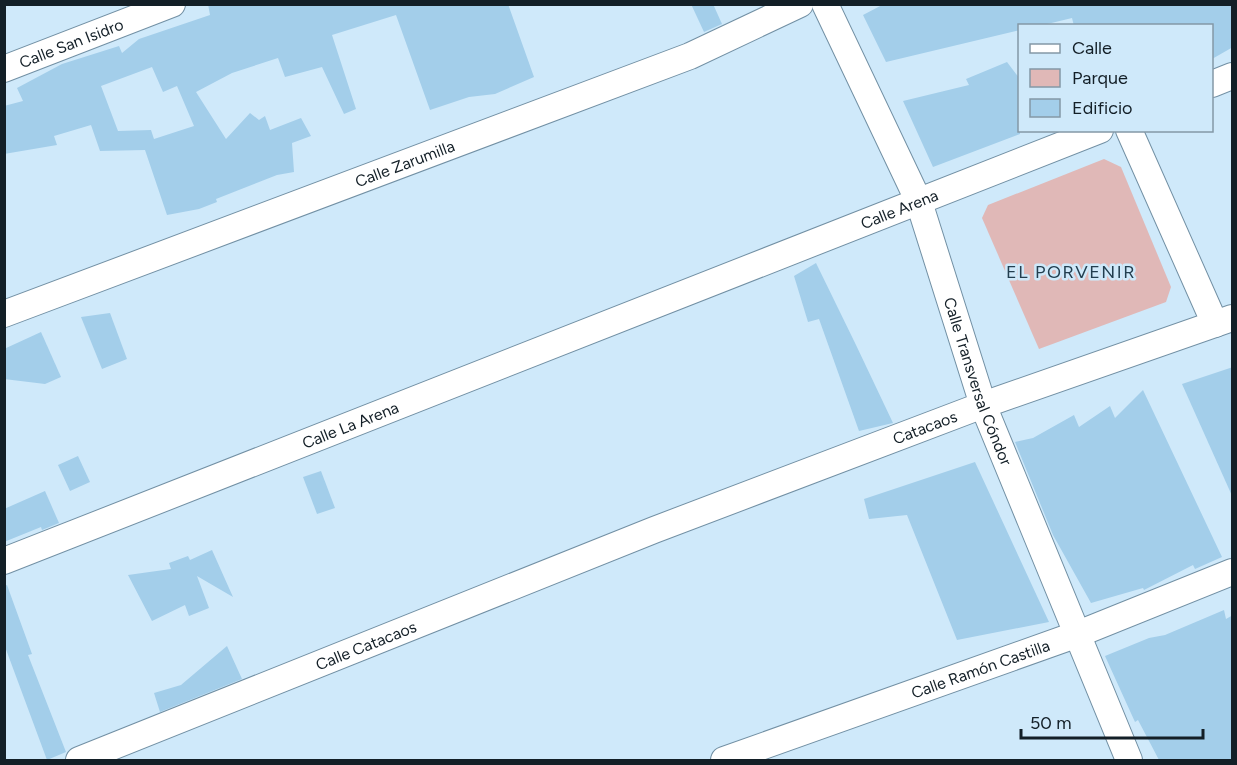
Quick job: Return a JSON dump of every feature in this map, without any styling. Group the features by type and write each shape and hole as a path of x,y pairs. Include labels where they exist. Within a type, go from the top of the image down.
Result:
{"street":[{"name":"Calle San Isidro","path":"4,69 172,4"},
{"name":"Calle Zarumilla","path":"4,314 690,56 800,4"},
{"name":"Calle Transversal Cóndor","path":"825,4 919,202 984,405 1128,760"},
{"path":"1213,84 1233,76"},
{"name":"Calle Arena","path":"697,290 1095,132"},
{"path":"1130,132 1224,321"},
{"name":"Calle La Arena","path":"4,561 697,290"},
{"name":"Catacaos","path":"654,530 984,405 1224,321"},
{"name":"Calle Catacaos","path":"80,760 654,530"},
{"name":"Calle Ramón Castilla","path":"724,760 1078,634 1233,572"}],"green space":[{"path":"1104,159 1121,167 1171,287 1166,302 1039,349 982,218 988,205"}],"building":[{"path":"208,4 508,4 534,77 495,94 469,97 430,110 396,15 332,35 356,109 344,114 322,67 285,77 278,58 232,73 196,92 226,139 250,113 259,120 265,116 270,130 301,118 311,136 292,143 294,172 277,175 216,199 217,202 199,209 167,215 145,150 100,151 91,125 54,136 57,145 4,154 4,106 23,101 17,88 62,64 119,46 122,53 139,39 210,15","holes":["152,67 163,92 177,86 194,126 154,139 151,130 118,131 101,86"]},
{"path":"691,4 713,4 722,24 704,32"},
{"path":"884,4 1233,4 1233,47 1213,58 1213,24 1074,24 1072,18 1047,24 1018,24 1018,30 886,62 863,15"},
{"path":"1007,62 1018,76 1018,132 1020,134 933,167 903,101 969,85 966,79"},
{"path":"816,263 893,423 859,431 819,319 808,322 794,276"},
{"path":"110,313 127,359 102,369 81,317"},
{"path":"41,332 61,377 45,384 4,379 4,349"},
{"path":"1233,367 1233,498 1182,384"},
{"path":"1143,390 1222,557 1195,569 1193,565 1144,590 1143,588 1091,603 1053,535 1015,442 1033,438 1074,415 1079,427 1110,406 1115,418"},
{"path":"78,456 90,482 70,491 58,465"},
{"path":"975,462 1049,622 957,640 907,515 869,519 864,499"},
{"path":"321,471 335,508 317,514 303,477"},
{"path":"45,491 59,523 42,530 41,527 4,542 4,509"},
{"path":"212,550 233,597 197,576 209,608 189,616 185,605 152,621 128,575 171,569 169,563 188,556 190,560"},
{"path":"7,585 32,654 28,655 66,752 47,760 4,644 4,586"},
{"path":"1224,610 1226,619 1233,615 1233,760 1159,760 1138,720 1135,722 1105,656 1149,638 1165,635"},
{"path":"227,646 242,679 160,712 154,693 181,685"}],"district":[{"name":"EL PORVENIR","path":"1071,272"}]}
